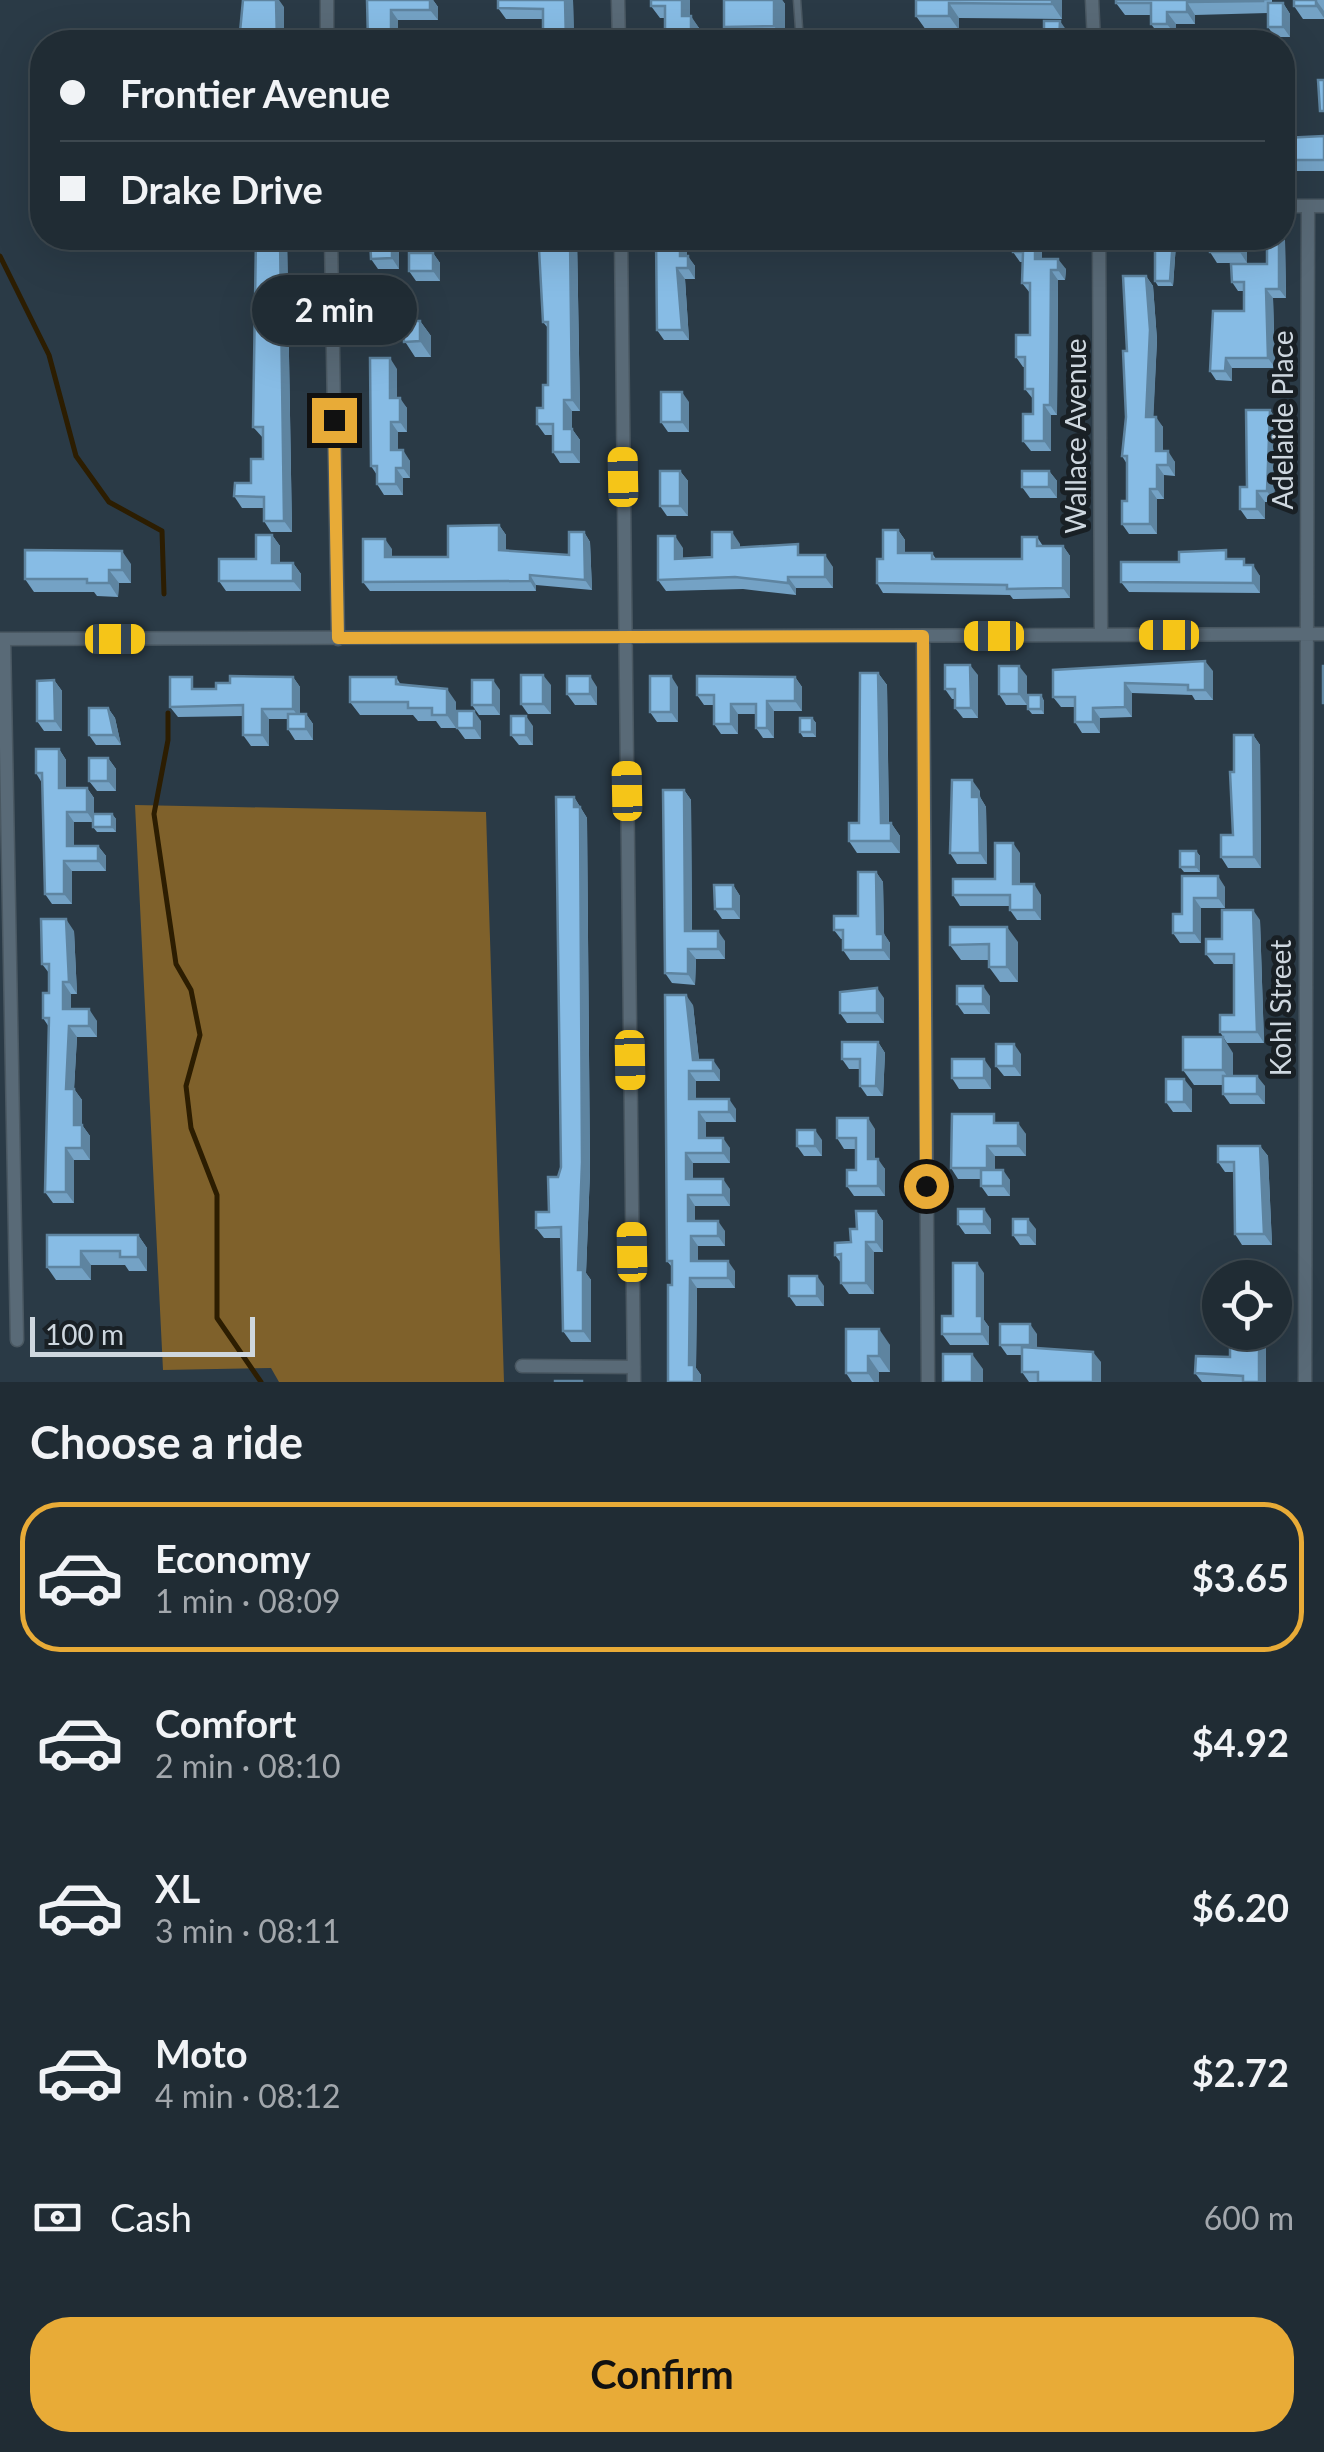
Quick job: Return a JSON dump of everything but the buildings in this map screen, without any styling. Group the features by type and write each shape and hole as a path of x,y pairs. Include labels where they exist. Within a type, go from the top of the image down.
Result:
{"street":[{"path":"326,0 327,30"},
{"path":"618,0 618,30"},
{"path":"1092,0 1093,30"},
{"path":"1295,206 1324,206"},
{"name":"Adelaide Place","path":"1306,634 1308,206"},
{"path":"331,250 338,638"},
{"path":"621,250 634,1382"},
{"name":"Wallace Avenue","path":"1099,250 1101,635"},
{"name":"Kohl Street","path":"1305,1382 1306,634"},
{"path":"17,1340 2,639 1324,634"},
{"path":"923,636 928,1382"},
{"path":"522,1366 634,1367"}],"lane":[{"path":"797,0 799,30"}],"shaded area":[{"path":"135,805 486,812 504,1382 279,1382 271,1368 163,1370"}],"waterway":[{"path":"0,256 49,355 76,456 109,502 162,531 164,594"},
{"path":"168,713 168,740 154,814 176,964 191,990 200,1035 186,1086 191,1128 217,1195 217,1318 261,1382"}],"route":[{"path":"334,420 338,638 923,636 926,1186"}]}
